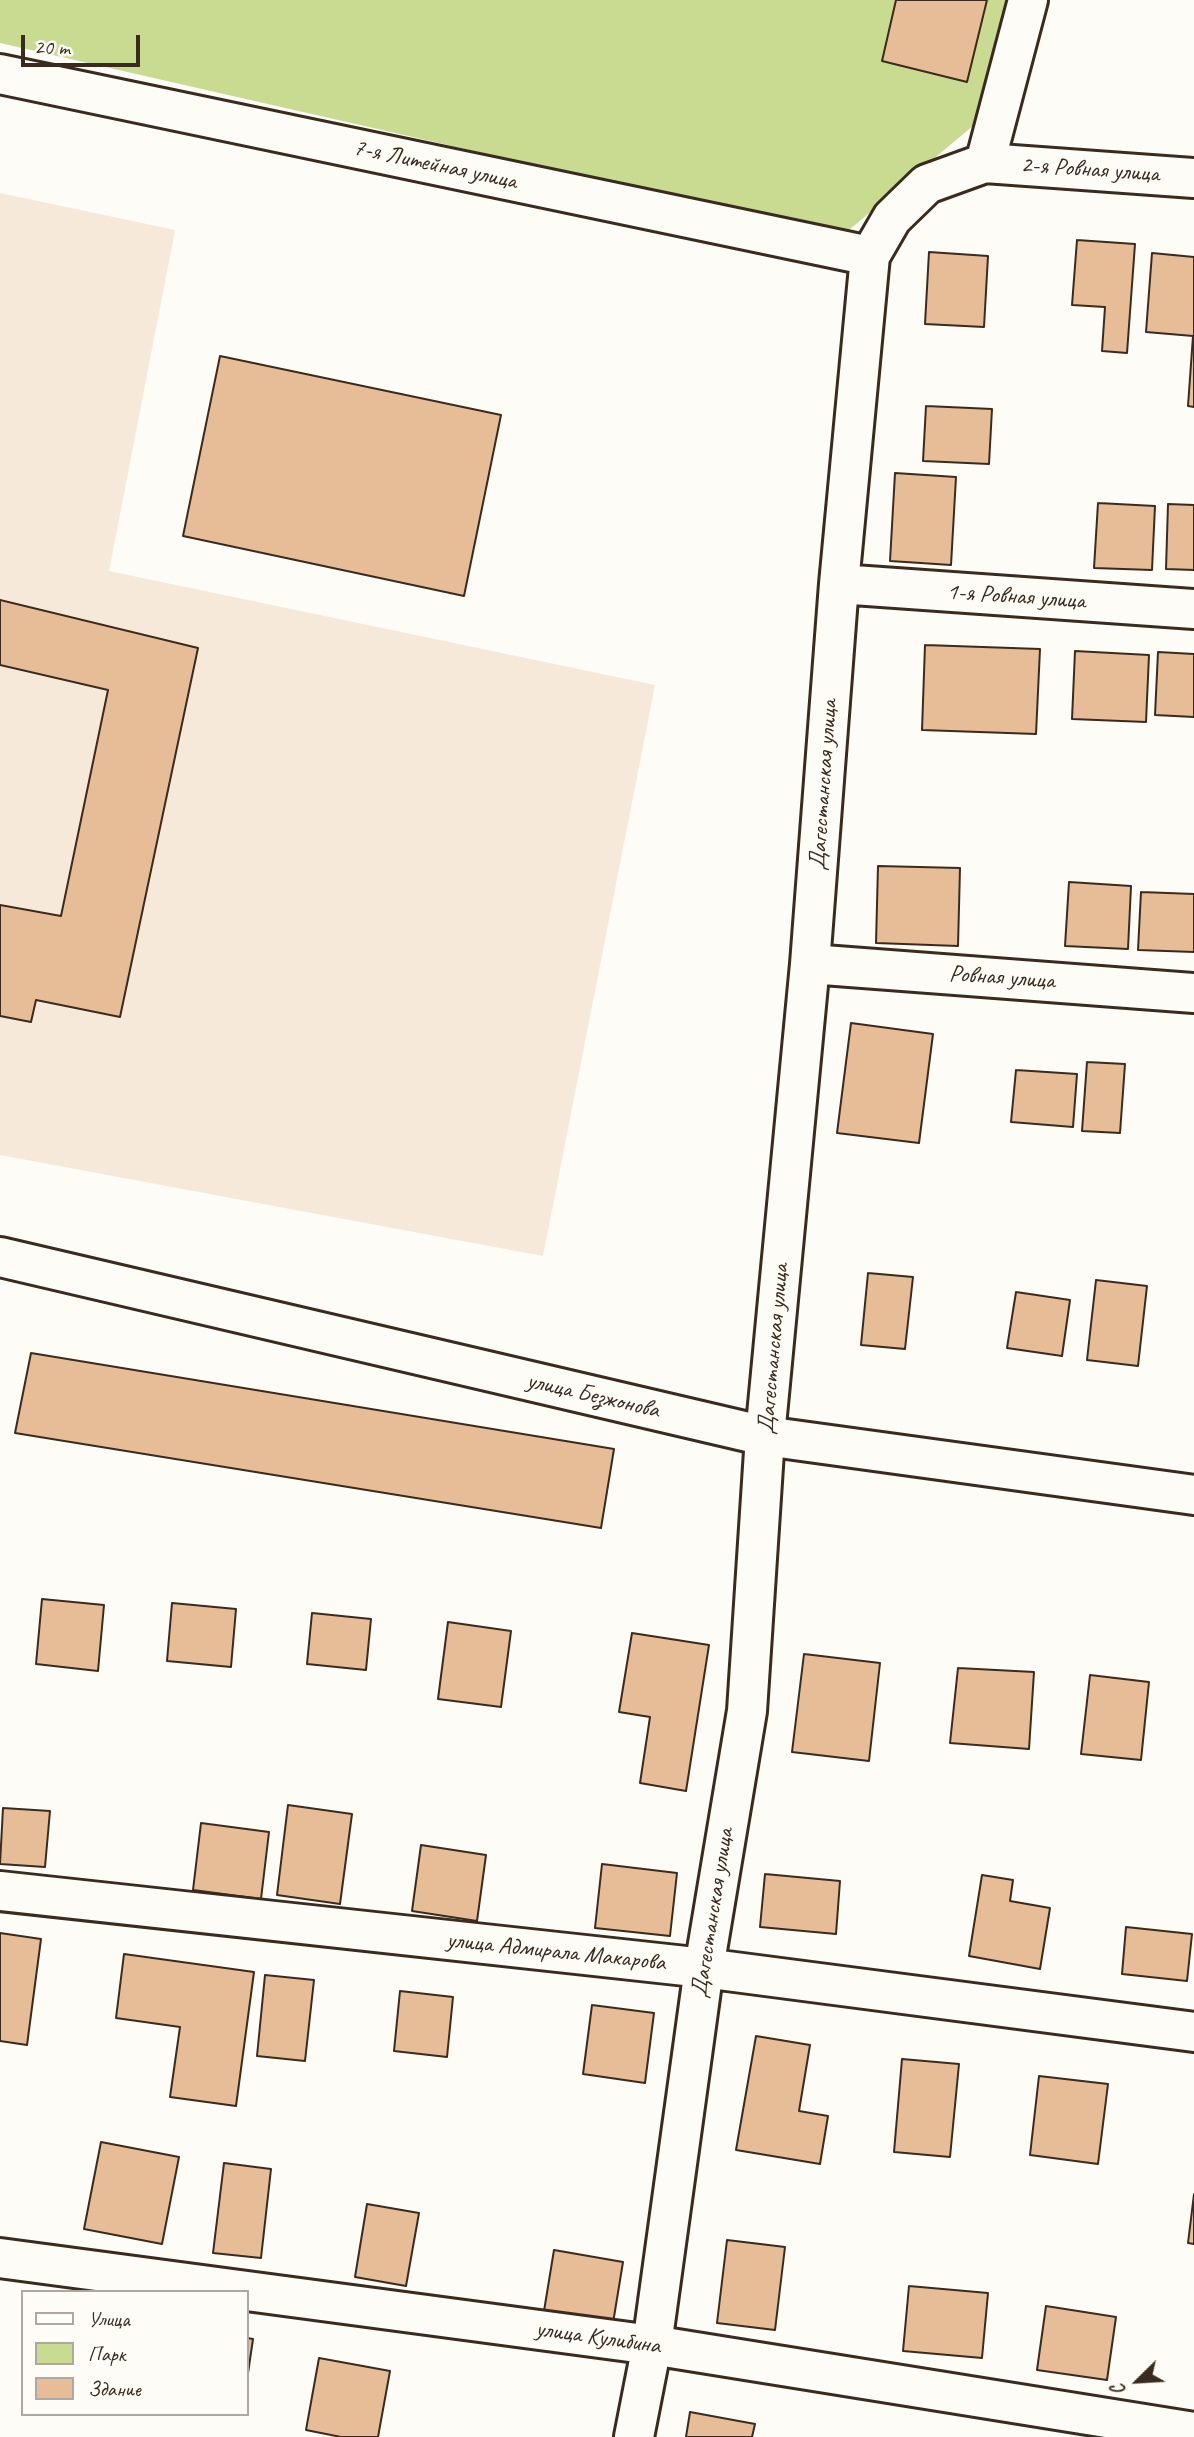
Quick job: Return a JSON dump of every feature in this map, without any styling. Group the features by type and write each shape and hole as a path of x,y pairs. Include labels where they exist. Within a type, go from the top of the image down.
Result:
{"street":[{"path":"870,256 892,218 927,184 985,163 1028,0"},
{"name":"7-я Литейная улица","path":"0,74 870,256"},
{"name":"2-я Ровная улица","path":"985,163 1194,178"},
{"name":"Дагестанская улица","path":"634,2437 652,2345 704,1968 747,1711 765,1436 810,964 839,584 870,256"},
{"name":"1-я Ровная улица","path":"839,584 1194,609"},
{"name":"Ровная улица","path":"810,964 1194,993"},
{"name":"улица Безжонова","path":"0,1257 765,1436 1194,1494"},
{"name":"улица Адмирала Макарова","path":"0,1891 704,1968 1194,2032"},
{"name":"улица Кулибина","path":"0,2258 240,2290"},
{"name":"улица Кулибина","path":"248,2291 652,2345 1194,2432"}],"shaded area":[{"path":"0,193 175,230 109,571 655,685 543,1256 0,1155"}],"green space":[{"path":"0,0 1019,0 999,104 843,235 0,43"}],"building":[{"path":"896,0 987,0 967,82 882,61"},
{"path":"1077,240 1135,244 1127,353 1102,351 1105,307 1072,305"},
{"path":"929,252 988,256 984,327 925,324"},
{"path":"1152,253 1194,257 1194,407 1188,406 1193,336 1146,332"},
{"path":"220,356 501,415 464,596 183,536"},
{"path":"926,406 992,409 989,464 923,461"},
{"path":"895,473 956,477 951,565 890,561"},
{"path":"1098,503 1155,506 1152,570 1094,568"},
{"path":"1168,504 1194,505 1194,570 1166,569"},
{"path":"0,600 198,648 120,1017 36,1000 31,1022 0,1016 0,905 61,916 108,690 0,665"},
{"path":"925,645 1040,649 1036,734 922,730"},
{"path":"1075,651 1149,655 1146,722 1072,719"},
{"path":"1158,652 1194,654 1194,717 1155,715"},
{"path":"878,866 960,868 958,946 876,943"},
{"path":"1069,882 1131,886 1128,949 1065,946"},
{"path":"1141,892 1194,894 1194,952 1138,950"},
{"path":"851,1023 933,1034 919,1143 837,1133"},
{"path":"1087,1062 1125,1064 1120,1133 1082,1131"},
{"path":"1016,1070 1077,1074 1073,1127 1011,1122"},
{"path":"868,1273 913,1277 905,1349 861,1345"},
{"path":"1096,1280 1147,1286 1138,1366 1087,1360"},
{"path":"1016,1292 1070,1300 1062,1356 1007,1348"},
{"path":"31,1353 614,1449 601,1528 15,1433"},
{"path":"42,1599 104,1605 98,1671 36,1664"},
{"path":"172,1603 236,1609 231,1667 167,1661"},
{"path":"312,1613 371,1619 366,1670 307,1664"},
{"path":"448,1622 511,1631 501,1707 438,1699"},
{"path":"632,1633 709,1645 686,1791 640,1783 650,1717 619,1712"},
{"path":"804,1654 880,1663 869,1761 792,1752"},
{"path":"958,1668 1034,1672 1029,1749 950,1743"},
{"path":"1090,1675 1149,1682 1141,1760 1081,1754"},
{"path":"288,1805 352,1814 340,1904 277,1895"},
{"path":"3,1808 50,1811 45,1867 0,1864"},
{"path":"201,1823 269,1832 261,1899 193,1890"},
{"path":"421,1845 486,1855 477,1921 412,1911"},
{"path":"602,1864 677,1873 670,1936 595,1928"},
{"path":"765,1874 840,1881 836,1934 760,1927"},
{"path":"982,1875 1013,1880 1010,1901 1050,1908 1040,1969 969,1956"},
{"path":"1126,1927 1192,1934 1187,1981 1122,1974"},
{"path":"0,1933 41,1939 27,2045 0,2041"},
{"path":"124,1954 254,1972 236,2106 170,2097 180,2027 116,2018"},
{"path":"265,1975 314,1980 305,2061 257,2056"},
{"path":"400,1991 453,1997 447,2057 394,2051"},
{"path":"592,2005 654,2013 645,2083 583,2074"},
{"path":"756,2036 810,2045 799,2111 828,2116 820,2164 736,2150"},
{"path":"902,2059 959,2064 950,2157 894,2152"},
{"path":"1039,2076 1108,2084 1098,2164 1030,2155"},
{"path":"101,2142 179,2157 162,2244 84,2229"},
{"path":"224,2163 271,2169 261,2258 213,2253"},
{"path":"1194,2194 1194,2244 1188,2243"},
{"path":"367,2204 419,2213 406,2286 355,2277"},
{"path":"727,2240 785,2247 775,2330 717,2323"},
{"path":"554,2250 623,2262 613,2323 544,2311"},
{"path":"909,2286 988,2293 982,2358 903,2351"},
{"path":"1046,2306 1116,2317 1107,2380 1037,2370"},
{"path":"248,2338 253,2339 248,2373"},
{"path":"319,2358 390,2371 378,2437 341,2437 306,2430"},
{"path":"690,2412 755,2424 752,2437 686,2437"}]}
